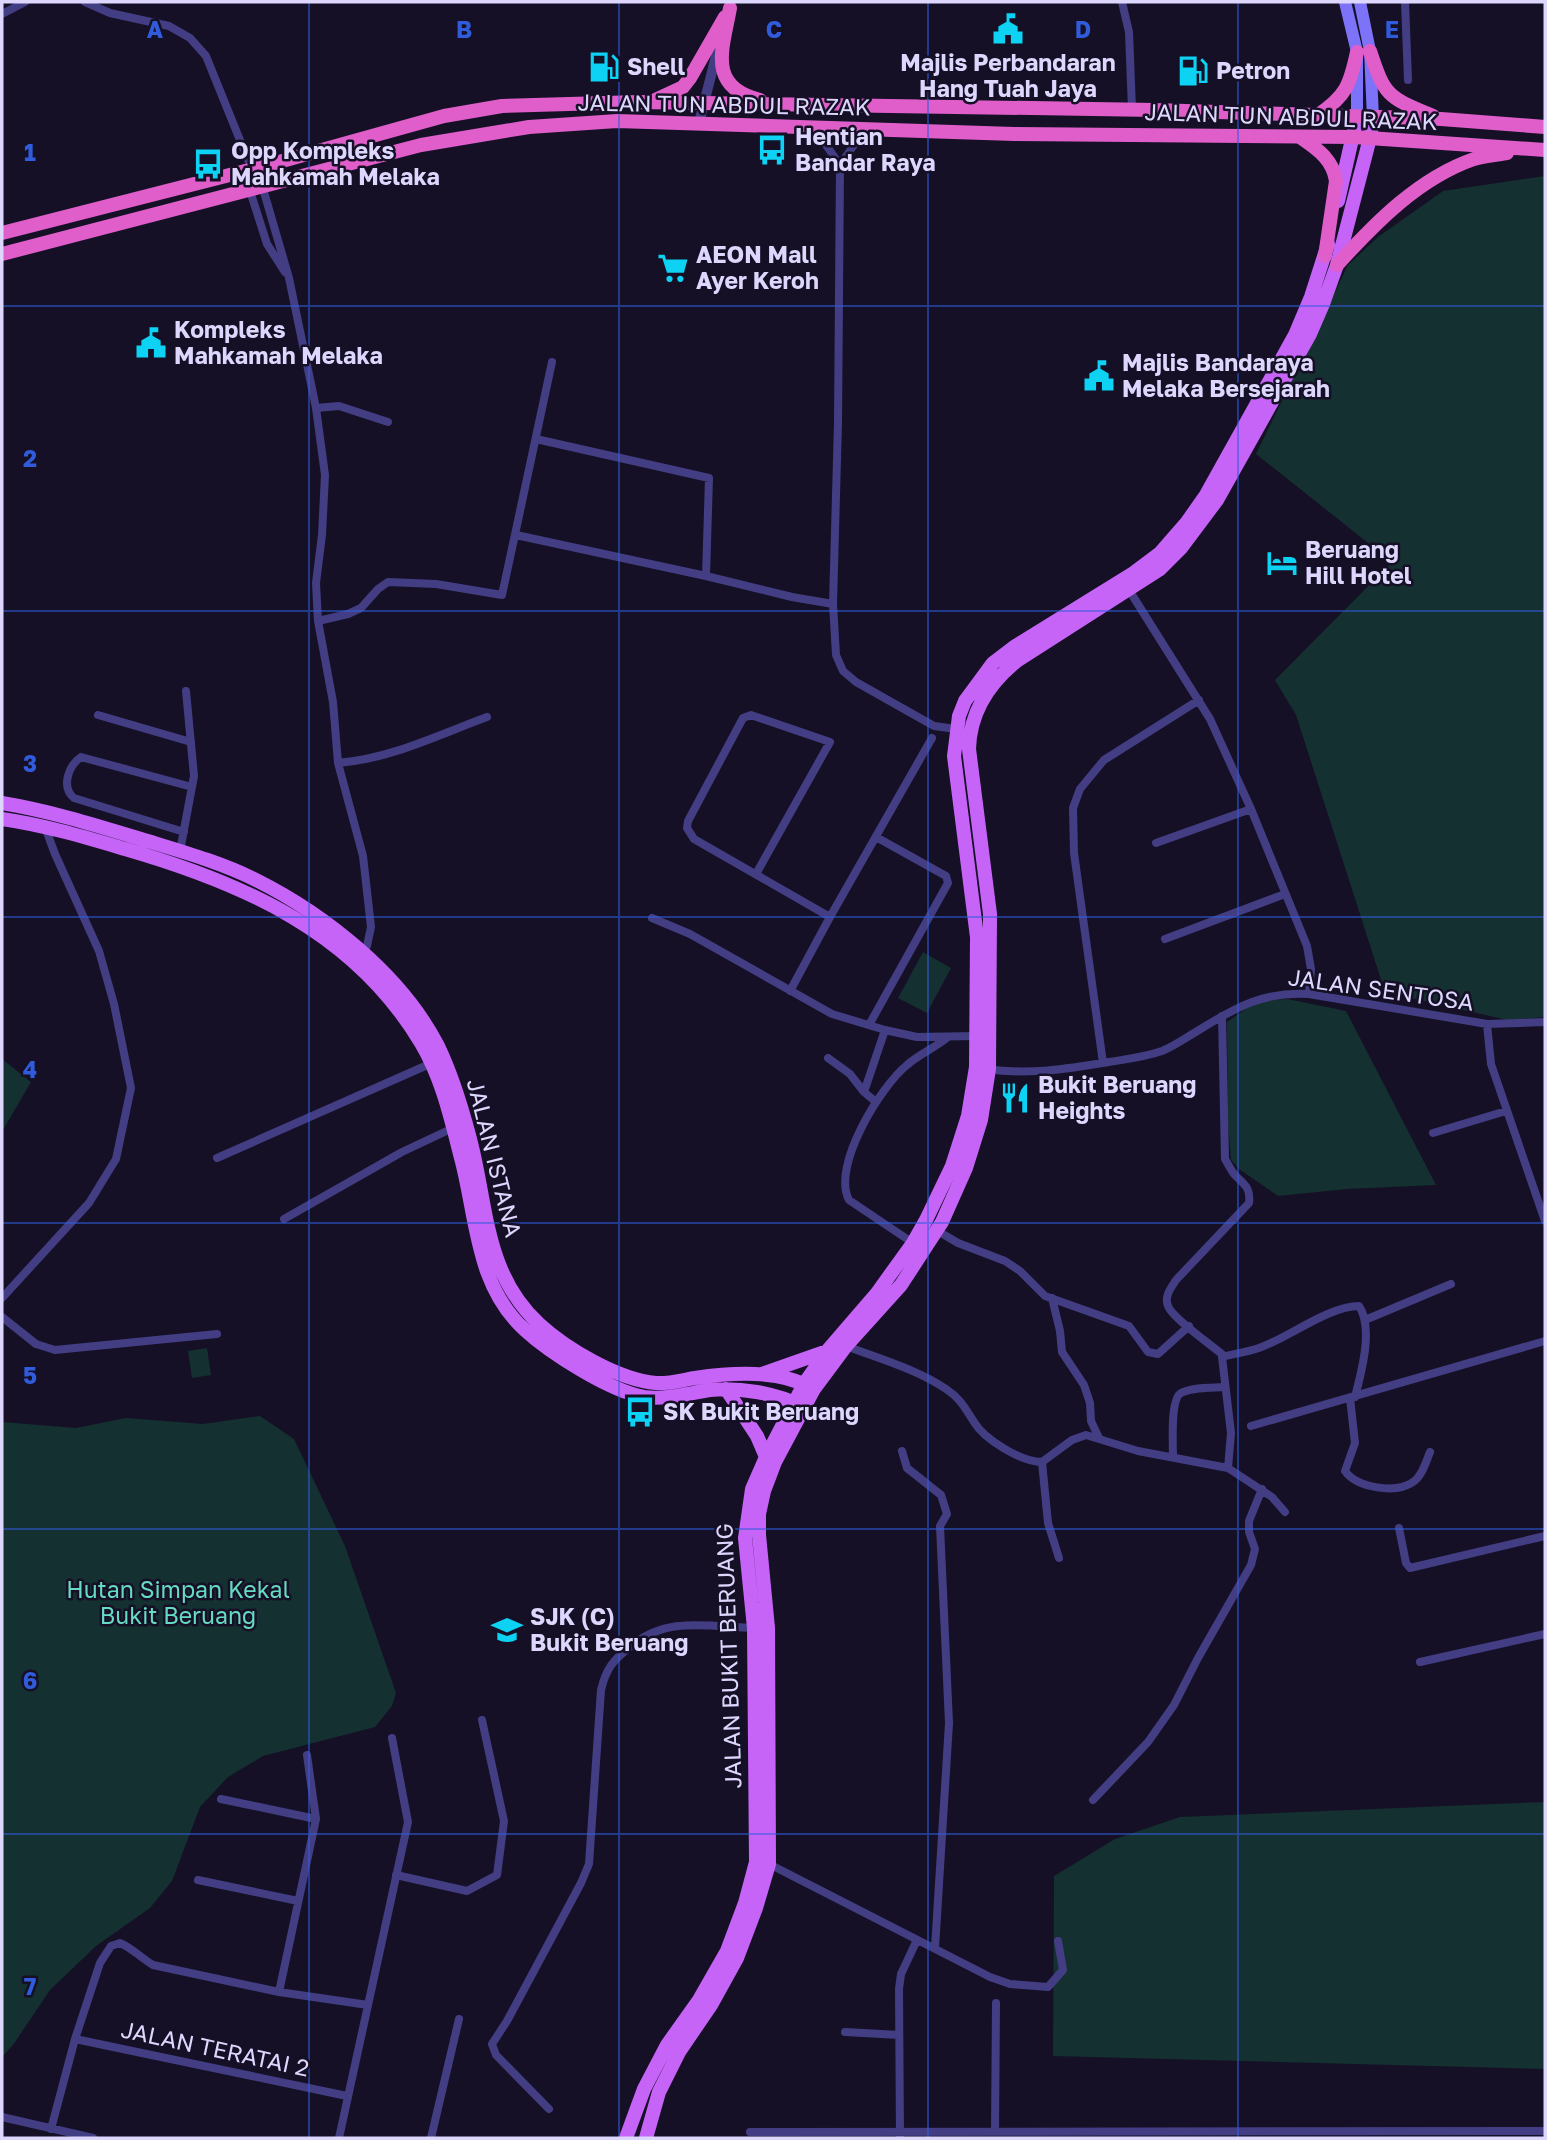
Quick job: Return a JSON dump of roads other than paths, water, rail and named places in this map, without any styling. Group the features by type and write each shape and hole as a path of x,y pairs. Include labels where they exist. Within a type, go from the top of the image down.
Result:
{"highway":[{"path":"650,102 682,87 690,78 731,5"},
{"path":"731,5 720,65 723,75 730,85 741,93 755,99 785,105"},
{"path":"1318,116 1345,93 1363,51"},
{"path":"1363,51 1386,91 1408,105 1441,119"},
{"name":"JALAN TUN ABDUL RAZAK","path":"2,233 444,116 502,106 650,102 1132,109 1441,119 1545,127"},
{"name":"JALAN TUN ABDUL RAZAK","path":"2,254 256,186 468,136 529,127 617,121 1014,134 1370,138 1545,150"},
{"path":"1300,136 1321,152 1334,170 1336,181 1331,260"},
{"path":"1331,260 1439,175 1475,159 1525,150"}],"main road":[{"path":"1345,2 1363,51 1357,117"},
{"path":"1360,2 1363,51 1373,117"},
{"name":"JALAN BUKIT BERUANG","path":"984,1036 977,937 955,766 956,729 965,701 993,663 1014,647 1132,574 1160,553 1206,495 1296,335 1331,260 1357,117"},
{"name":"JALAN BUKIT BERUANG","path":"809,1386 901,1285 936,1230 966,1168 981,1119 990,914 969,732 984,695 1000,674 1018,660 1160,569 1181,548 1217,500 1310,334 1370,138 1373,117"},
{"name":"JALAN ISTANA","path":"2,803 46,810 222,865 256,880 325,922 413,1008 437,1045 454,1084 470,1138 500,1272 517,1301 530,1316 563,1342 597,1363 630,1377 656,1383 723,1375 761,1374 809,1386"},
{"name":"JALAN ISTANA","path":"2,819 45,826 169,862 249,893 359,957 421,1043 432,1063 453,1128 479,1246 490,1282 522,1328 556,1354 591,1376 643,1396 663,1397 726,1389 752,1391 798,1404"},
{"name":"JALAN BUKIT BERUANG","path":"626,2138 644,2089 667,2045 699,2000 727,1951 746,1903 756,1862 761,1628 746,1538 752,1489 766,1457 827,1351 877,1293 913,1243 953,1166 983,1068"},
{"path":"761,1374 827,1351"},
{"path":"726,1389 757,1436 766,1457"},
{"name":"JALAN BUKIT BERUANG","path":"646,2138 659,2092 679,2052 710,2006 737,1958 769,1864 759,1514 764,1491 798,1404"}],"street":[{"path":"2,15 25,2"},
{"path":"90,2 110,13 169,26 190,38 206,56 250,167 289,278 316,408 325,475 316,583 318,621 333,702 338,763 363,856 371,927 370,937 359,957"},
{"path":"1122,2 1129,32 1132,109"},
{"path":"1405,2 1408,80"},
{"path":"699,123 731,5"},
{"path":"808,128 826,145 839,165 834,604 836,655 843,671 856,682 934,726 956,729"},
{"path":"839,165 854,145 873,130"},
{"path":"250,167 267,244 289,278"},
{"path":"318,621 361,608 378,589 388,583 436,584 500,596 504,591 552,362"},
{"path":"316,408 339,406 388,422"},
{"path":"536,439 709,478 706,576"},
{"path":"516,535 834,604"},
{"path":"1129,590 1199,700 1221,741 1310,958 1309,994"},
{"path":"180,851 194,776 186,691"},
{"path":"1103,1063 1074,853 1073,808 1080,789 1104,761 1199,700"},
{"path":"98,715 191,742"},
{"path":"756,874 830,742 751,715 743,718 688,821 687,828 694,839 830,917"},
{"path":"338,763 365,761 388,754 487,716"},
{"path":"790,991 932,738"},
{"path":"184,831 74,798 67,791 68,774 76,760 81,757 192,788"},
{"path":"1156,843 1251,809"},
{"path":"2,1298 89,1203 103,1181 116,1159 131,1088 114,1004 99,951 55,854 45,826 46,810"},
{"path":"869,1025 948,883 946,876 876,837"},
{"path":"1165,939 1285,894"},
{"path":"652,918 691,934 832,1014 917,1037 984,1036"},
{"name":"JALAN SENTOSA","path":"983,1068 1033,1072 1103,1063 1163,1051 1222,1016 1256,999 1273,994 1309,994 1487,1024 1545,1022"},
{"path":"1222,1016 1226,1159 1234,1173 1246,1184 1250,1193 1249,1203 1168,1292 1167,1306 1174,1315 1224,1356"},
{"path":"1487,1024 1491,1063 1545,1221"},
{"path":"864,1092 885,1030"},
{"path":"913,1243 849,1200 849,1158 882,1092 908,1064 948,1037"},
{"path":"828,1058 850,1074 876,1102"},
{"path":"217,1158 432,1063"},
{"path":"1433,1133 1506,1111"},
{"path":"284,1219 402,1152 453,1128"},
{"path":"936,1230 958,1243 1005,1261 1052,1298 1129,1326 1153,1355 1158,1354 1189,1326"},
{"path":"1365,1320 1451,1284"},
{"path":"1052,1298 1062,1352 1084,1385 1090,1402 1091,1422 1098,1438"},
{"path":"1228,1468 1231,1433 1221,1360 1224,1356 1259,1348 1353,1306 1359,1306 1365,1320 1363,1365 1353,1398 1355,1443 1345,1471 1350,1478 1372,1487 1401,1487 1413,1482 1420,1475 1430,1452"},
{"path":"2,1317 36,1344 55,1350 217,1334"},
{"path":"1251,1426 1545,1341"},
{"path":"846,1346 918,1374 944,1388 964,1403 974,1422 990,1439 1029,1460 1042,1462 1072,1440 1086,1435 1138,1451 1228,1468 1262,1489 1285,1512"},
{"path":"1173,1457 1173,1413 1177,1397 1189,1391 1225,1387"},
{"path":"902,1451 907,1468 941,1495 947,1514 940,1526 949,1723 935,1948"},
{"path":"1042,1462 1048,1523 1059,1558"},
{"path":"1093,1800 1147,1742 1174,1705 1251,1564 1255,1549 1249,1532 1249,1521 1262,1489"},
{"path":"1399,1528 1406,1563 1410,1568 1545,1536"},
{"path":"548,2109 496,2055 492,2044 589,1864 601,1690 607,1670 612,1661 639,1638 663,1627 683,1625 761,1628"},
{"path":"1420,1662 1545,1634"},
{"path":"396,1875 467,1891 496,1875 504,1821 482,1720"},
{"path":"339,2138 408,1822 393,1738"},
{"path":"279,1992 316,1819 307,1755"},
{"path":"222,1799 316,1819"},
{"path":"769,1864 990,1977 1010,1984 1048,1987 1063,1970 1058,1941"},
{"path":"198,1880 298,1901"},
{"path":"900,2135 901,1974 916,1940"},
{"path":"51,2129 75,2039 100,1964 111,1946 120,1943 153,1965 279,1992 369,2005"},
{"path":"995,2132 996,2003"},
{"path":"431,2138 459,2019"},
{"path":"845,2032 899,2035"},
{"name":"JALAN TERATAI 2","path":"75,2039 347,2096"},
{"path":"2,2118 93,2138"},
{"path":"750,2132 900,2135 995,2132 1545,2131"}],"place":[{"name":"Majlis Perbandaran Hang Tuah Jaya","path":"1008,29"},
{"name":"Shell","path":"604,67"},
{"name":"Petron","path":"1193,71"},
{"name":"Hentian Bandar Raya","path":"772,150"},
{"name":"Opp Kompleks Mahkamah Melaka","path":"208,164"},
{"name":"AEON Mall Ayer Keroh","path":"673,268"},
{"name":"Kompleks Mahkamah Melaka","path":"151,343"},
{"name":"Majlis Bandaraya Melaka Bersejarah","path":"1099,376"},
{"name":"Beruang Hill Hotel","path":"1282,563"},
{"name":"Bukit Beruang Heights","path":"1015,1098"},
{"name":"SK Bukit Beruang","path":"640,1412"},
{"name":"SJK (C) Bukit Beruang","path":"507,1630"}],"park label":[{"name":"Hutan Simpan Kekal Bukit Beruang","path":"178,1603"}]}
